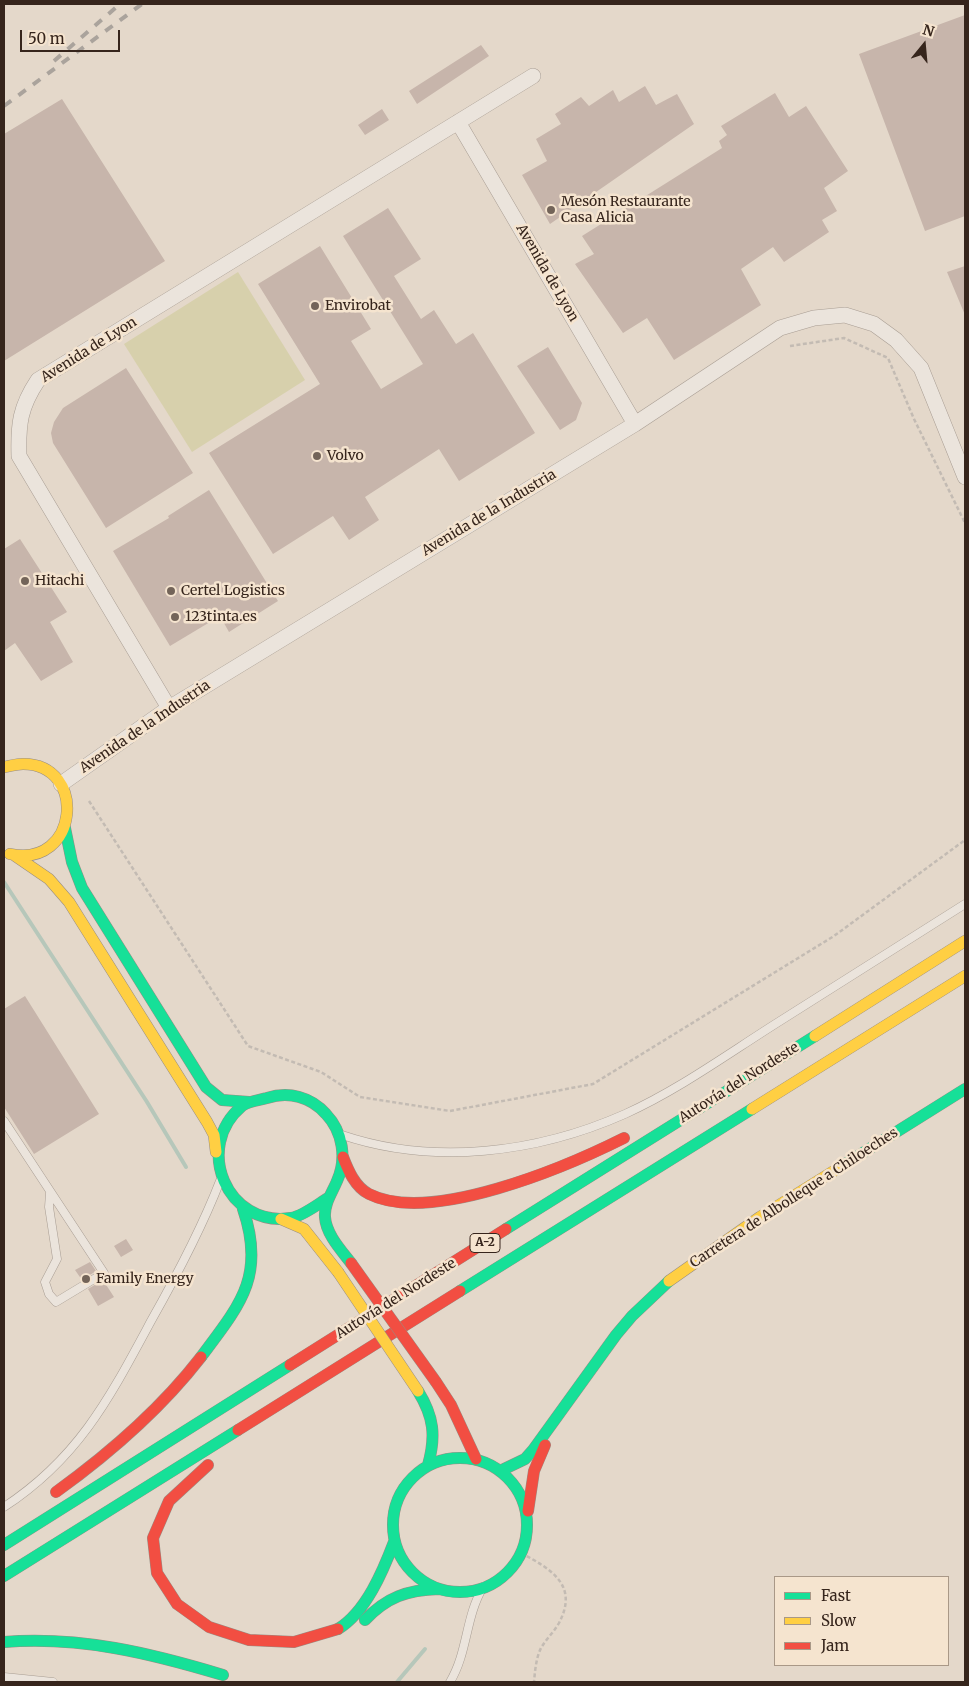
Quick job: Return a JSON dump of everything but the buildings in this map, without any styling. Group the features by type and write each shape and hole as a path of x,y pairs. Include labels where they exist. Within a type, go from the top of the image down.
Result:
{"main road":[{"path":"4,758 36,765 50,772 61,784 69,805 65,828 72,862 82,888 206,1087 222,1100 249,1102 275,1095 302,1098 324,1112 339,1134 343,1158 350,1174 369,1194 396,1203 412,1204 460,1196 518,1182 584,1157 631,1134"},
{"path":"4,767 20,763"},
{"path":"9,853 39,853 50,847 65,828"},
{"path":"9,853 49,879 69,902 208,1122 214,1135 220,1179 227,1192 243,1209 251,1230 254,1249 248,1282 236,1309 198,1362 151,1415 115,1448 47,1499"},
{"path":"890,975 965,937"},
{"name":"Autovía del Nordeste","path":"4,1545 965,941"},
{"name":"Autovía del Nordeste","path":"4,1576 965,976"},
{"name":"Carretera de Albolleque a Chiloeches","path":"500,1471 525,1459 627,1322 670,1280 760,1217 965,1089"},
{"path":"217,1156 221,1135 232,1116 249,1102"},
{"path":"343,1158 338,1178 328,1198 325,1217 328,1227 350,1263 451,1405 476,1459"},
{"path":"281,1219 297,1216 314,1209 328,1198"},
{"path":"243,1209 264,1217 281,1219 304,1229 338,1272 428,1406 434,1424 434,1442 428,1465"},
{"path":"304,1404 342,1365"},
{"name":"Carretera de Albolleque a Chiloeches","path":"527,1519 534,1471 560,1414"},
{"path":"355,1630 391,1596 407,1590 472,1591 483,1587 513,1566 521,1553 526,1537 527,1519 523,1502 515,1487 500,1471 476,1459 460,1457 444,1459 428,1465 410,1478 398,1497 392,1519 394,1542 403,1562 419,1579 439,1589"},
{"path":"160,1601 153,1566 154,1548 160,1525 171,1502 182,1487 197,1473 217,1460"},
{"path":"321,1646 355,1612 374,1588 394,1542"},
{"path":"4,1642 59,1640 112,1645 234,1678"}],"street":[{"name":"Avenida de Lyon","path":"169,708 19,456 18,427 25,400 38,380 533,76"},
{"name":"Avenida de Lyon","path":"458,122 635,424"},
{"name":"Avenida de la Industria","path":"61,784 169,708 635,424 780,328 814,318 845,315 874,324 896,340 921,368 965,477"}],"lane":[{"path":"339,1134 386,1147 457,1152 529,1145 587,1129 626,1113 675,1088 965,904"},
{"path":"4,1121 104,1273 56,1302 49,1294 45,1282 57,1259 49,1207 50,1193"},
{"path":"4,1507 22,1495 58,1465 100,1413 203,1224 220,1179"},
{"path":"450,1682 461,1658 470,1615 483,1587"},
{"path":"4,1677 53,1682"}],"path":[{"path":"790,346 844,338 888,358 914,419 965,523"},
{"path":"89,801 248,1046 322,1072 360,1097 450,1111 593,1084 834,936 965,840"},
{"path":"521,1553 549,1568 565,1589 567,1606 558,1624 541,1649 536,1663 534,1682"}],"shaded area":[{"path":"238,272 305,380 192,452 124,344"}],"waterway":[{"path":"4,882 147,1102 186,1167"},
{"path":"397,1682 425,1649"}],"railway":[{"path":"54,61 120,4"},
{"path":"4,106 142,4"}],"traffic: fast":[{"path":"65,828 72,862 82,888 206,1087 222,1100 249,1102"},
{"path":"506,1229 815,1036"},
{"path":"842,1166 965,1089"},
{"path":"328,1198 291,1218 269,1218 249,1210 234,1198 224,1181 219,1162 220,1142 227,1123 242,1106 275,1096 299,1097 314,1103 332,1121 340,1137 342,1164 327,1203 325,1217 331,1236 351,1263"},
{"path":"460,1291 752,1109"},
{"path":"201,1357 237,1305 245,1289 250,1272 252,1253 243,1209"},
{"path":"500,1471 525,1459 616,1335 632,1316 669,1281"},
{"path":"4,1545 290,1365"},
{"path":"418,1391 427,1409 432,1427 433,1436 428,1465"},
{"path":"4,1576 238,1430"},
{"path":"460,1458 486,1463 497,1469 507,1478 516,1488 522,1499 527,1525 522,1551 516,1562 507,1572 497,1581 486,1587 460,1592 434,1587 423,1581 413,1572 404,1562 398,1551 393,1525 398,1499 404,1488 413,1478 423,1469 434,1463 460,1458"},
{"path":"338,1629 348,1622 365,1602 379,1578 394,1542"},
{"path":"365,1620 381,1606 398,1596 417,1591 439,1589"},
{"path":"4,1642 60,1642 115,1648 142,1653 223,1675"}],"traffic: slow":[{"path":"4,767 23,764 44,768 58,780 66,796 67,815 62,832 50,846 33,854 10,854"},
{"path":"14,855 49,879 69,902 207,1122 214,1135 216,1152"},
{"path":"815,1036 965,941"},
{"path":"752,1109 965,976"},
{"path":"669,1281 760,1217 842,1166"},
{"path":"281,1219 304,1229 338,1272"},
{"path":"338,1272 418,1391"}],"traffic: jam":[{"path":"343,1157 356,1183 369,1194 395,1202 426,1202 461,1198 534,1177 624,1138"},
{"path":"290,1365 506,1229"},
{"path":"351,1263 436,1382"},
{"path":"238,1430 460,1291"},
{"path":"56,1492 96,1462 133,1430 169,1395 201,1357"},
{"path":"436,1382 451,1405 476,1459"},
{"path":"528,1511 534,1471 545,1445"},
{"path":"208,1465 169,1501 153,1538 157,1573 177,1604 209,1627 249,1640 294,1642 338,1629"}],"place":[{"name":"Mesón Restaurante Casa Alicia","path":"551,210"},
{"name":"Envirobat","path":"315,306"},
{"name":"Volvo","path":"317,456"},
{"name":"Hitachi","path":"25,581"},
{"name":"Certel Logistics","path":"171,591"},
{"name":"123tinta.es","path":"175,617"},
{"name":"Family Energy","path":"86,1279"}]}
